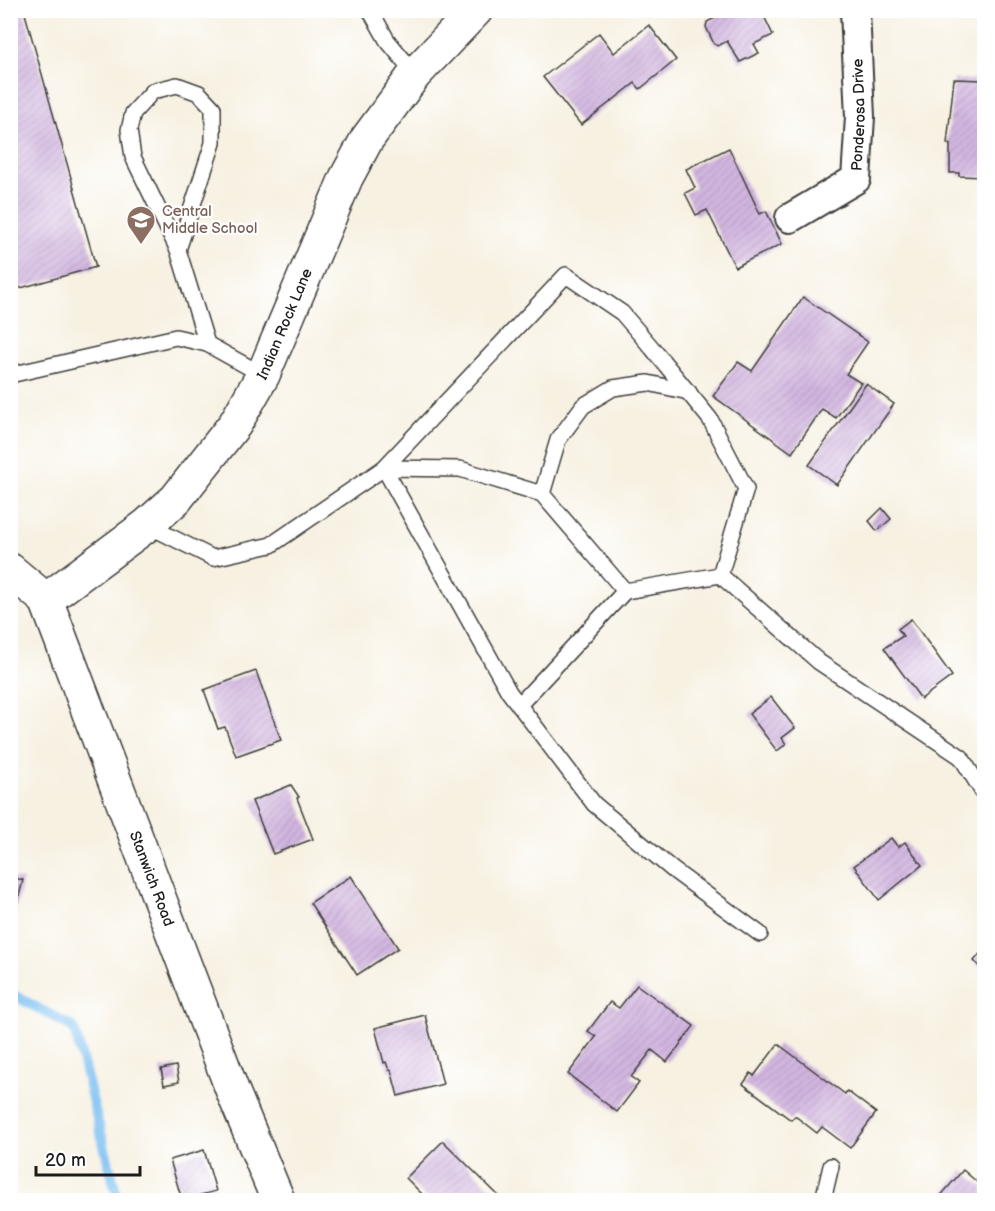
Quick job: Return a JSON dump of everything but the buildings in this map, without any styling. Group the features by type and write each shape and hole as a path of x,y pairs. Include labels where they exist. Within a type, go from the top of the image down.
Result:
{"street":[{"name":"Indian Rock Lane","path":"46,600 147,525 176,498 236,424 263,375 346,178 372,132 415,74 476,10"},
{"name":"Ponderosa Drive","path":"790,218 856,179 860,117 855,10"},
{"name":"Stanwich Road","path":"10,570 46,600 229,1082 278,1200"}],"lane":[{"path":"370,10 387,40 415,74"},
{"path":"178,250 213,143 213,108 199,93 177,85 153,91 133,113 129,130 133,157 178,250 207,344"},
{"path":"147,525 213,558 271,545 384,468 566,276 622,313 710,418 746,489 720,575"},
{"path":"10,375 176,337 207,344 263,375"},
{"path":"542,494 558,440 584,406 613,388 648,383 688,392"},
{"path":"384,468 460,469 542,494 625,591"},
{"path":"384,468 443,578 519,705 594,804 673,870 760,934"},
{"path":"519,705 625,591 720,575"},
{"path":"720,575 819,662 961,758 984,794"},
{"path":"823,1200 831,1166"}],"waterway":[{"path":"10,993 74,1028 118,1200"}],"place":[{"name":"Central Middle School","path":"141,246"}]}
